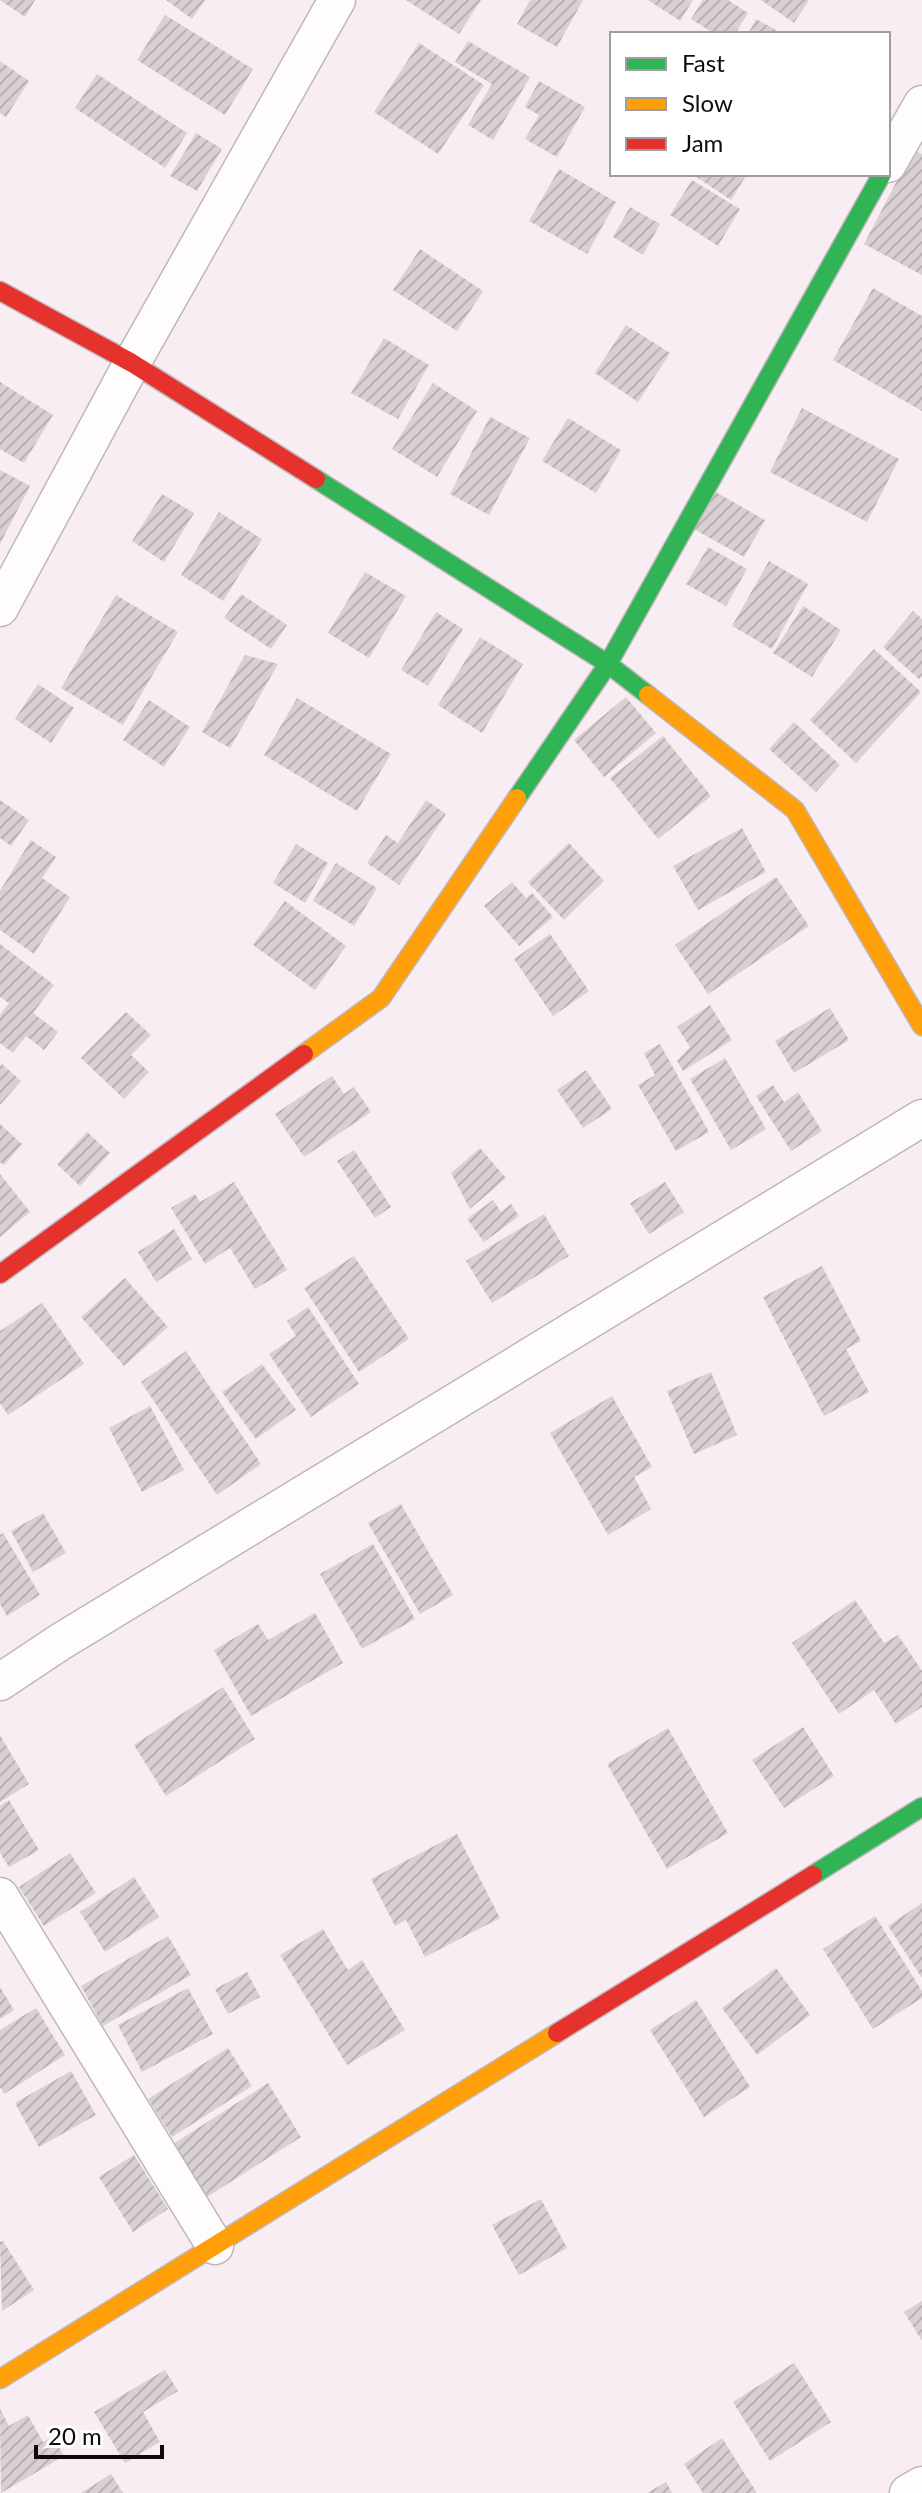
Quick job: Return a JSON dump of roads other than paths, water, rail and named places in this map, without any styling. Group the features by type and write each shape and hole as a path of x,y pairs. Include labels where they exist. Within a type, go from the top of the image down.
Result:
{"street":[{"path":"0,608 132,363 337,0"},
{"path":"890,160 922,104"},
{"path":"0,1274 381,998 608,664 881,176"},
{"path":"0,291 132,363 608,664 795,810 922,1026"},
{"path":"0,1682 60,1642 922,1118"},
{"path":"0,2379 922,1807"},
{"path":"0,1896 215,2246"},
{"path":"908,2493 922,2485"}]}
